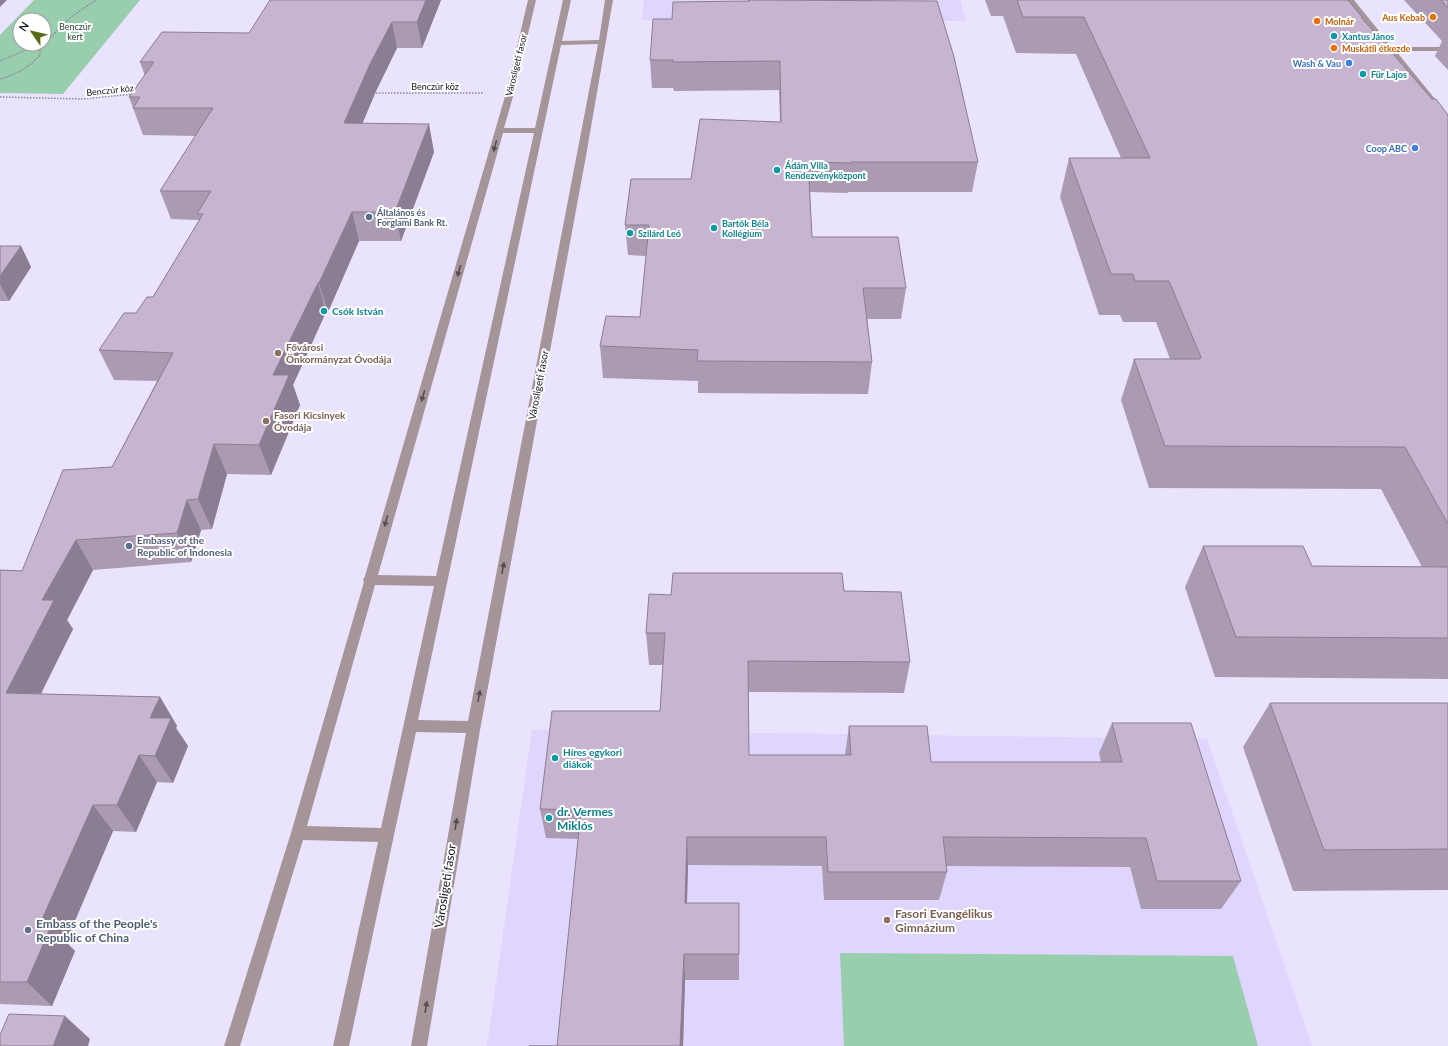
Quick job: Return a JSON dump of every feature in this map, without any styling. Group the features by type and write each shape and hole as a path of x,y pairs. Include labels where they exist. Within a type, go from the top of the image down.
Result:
{"street":[{"name":"Városligeti fasor","path":"232,1046 298,833 369,580 510,93 532,0"},
{"path":"341,1046 567,0"},
{"name":"Városligeti fasor","path":"420,1046 448,867 593,101 609,0"},
{"path":"1350,0 1448,120"},
{"path":"558,43 602,42"},
{"path":"1390,49 1448,50"},
{"path":"499,130 539,130"},
{"path":"369,580 442,580"},
{"path":"410,726 474,727"},
{"path":"298,833 387,835"}],"path":[{"path":"52,36 71,17 96,0"},
{"path":"0,61 23,52"},
{"path":"0,79 21,72 33,64 40,55 40,52"},
{"name":"Benczúr köz","path":"367,93 510,93"},
{"name":"Benczúr köz","path":"0,97 82,99 137,94"}],"shaded area":[{"path":"644,0 960,0 966,21 642,20"},
{"name":"Fasori Evangélikus Gimnázium","path":"532,730 1207,739 1312,1046 487,1046"}],"green space":[{"name":"Benczúr kert","path":"34,0 140,0 63,94 0,93 0,35 12,23 12,52 52,52 52,12 22,12"},
{"path":"840,953 1233,956 1258,1046 844,1046"}],"building":[{"path":"270,0 426,0 417,22 392,22 370,64 344,123 429,124 395,212 352,212 319,283 273,375 289,375 259,445 214,444 198,499 187,500 177,533 76,540 42,600 54,600 6,693 160,697 150,718 171,718 155,756 139,755 117,805 93,805 39,926 51,926 27,982 0,982 0,570 22,571 63,470 112,467 173,353 99,350 124,313 136,313 147,297 153,297 203,214 197,214 211,191 160,191 213,108 133,108 140,97 129,97 154,62 140,62 162,32 249,33"},
{"path":"749,0 937,1 954,57 978,162 808,162 812,237 898,237 906,288 863,288 872,362 697,361 698,350 600,346 606,316 640,317 649,225 625,225 631,179 691,179 700,119 781,122 780,61 673,62 673,60 650,60 653,19 672,19 673,2 750,1"},
{"path":"1017,0 1348,0 1432,99 1436,99 1448,115 1448,524 1405,447 1165,446 1134,359 1200,359 1201,357 1169,281 1135,281 1133,274 1111,274 1069,158 1150,158 1084,17 1023,17"},
{"path":"1441,0 1448,0 1448,8"},
{"path":"0,246 21,246 0,276"},
{"path":"1203,546 1303,546 1312,566 1448,567 1448,638 1236,637"},
{"path":"673,573 842,573 844,591 901,592 910,662 748,661 749,755 851,755 849,726 927,726 931,762 1122,762 1112,723 1191,723 1241,881 1157,881 1146,838 943,837 947,872 828,872 826,837 687,837 685,903 739,903 739,954 684,954 680,1046 557,1046 581,810 540,809 552,711 660,711 665,633 646,633 649,594 671,595"},
{"path":"1270,703 1448,703 1448,849 1324,850"},
{"path":"9,1014 65,1016 53,1046 0,1046 0,1035"}],"place":[{"name":"Aus Kebab","path":"1433,17"},
{"name":"Molnár","path":"1317,21"},
{"name":"Xantus János","path":"1334,36"},
{"name":"Muskátli étkezde","path":"1334,48"},
{"name":"Wash & Vau","path":"1349,63"},
{"name":"Für Lajos","path":"1363,74"},
{"name":"Coop ABC","path":"1415,148"},
{"name":"Ádám Villa Rendezvényközpont","path":"777,170"},
{"name":"Általános és Forglami Bank Rt.","path":"369,217"},
{"name":"Bartók Béla Kollégium","path":"714,228"},
{"name":"Szilárd Leó","path":"630,233"},
{"name":"Csók István","path":"324,311"},
{"name":"Fővárosi Önkormányzat Óvodája","path":"278,353"},
{"name":"Fasori Kicsinyek Óvodája","path":"266,421"},
{"name":"Embassy of the Republic of Indonesia","path":"129,546"},
{"name":"Híres egykori diákok","path":"555,758"},
{"name":"dr. Vermes Miklós","path":"549,818"},
{"name":"Fasori Evangélikus Gimnázium","path":"887,920"},
{"name":"Embass of the People's Republic of China","path":"28,930"}]}
